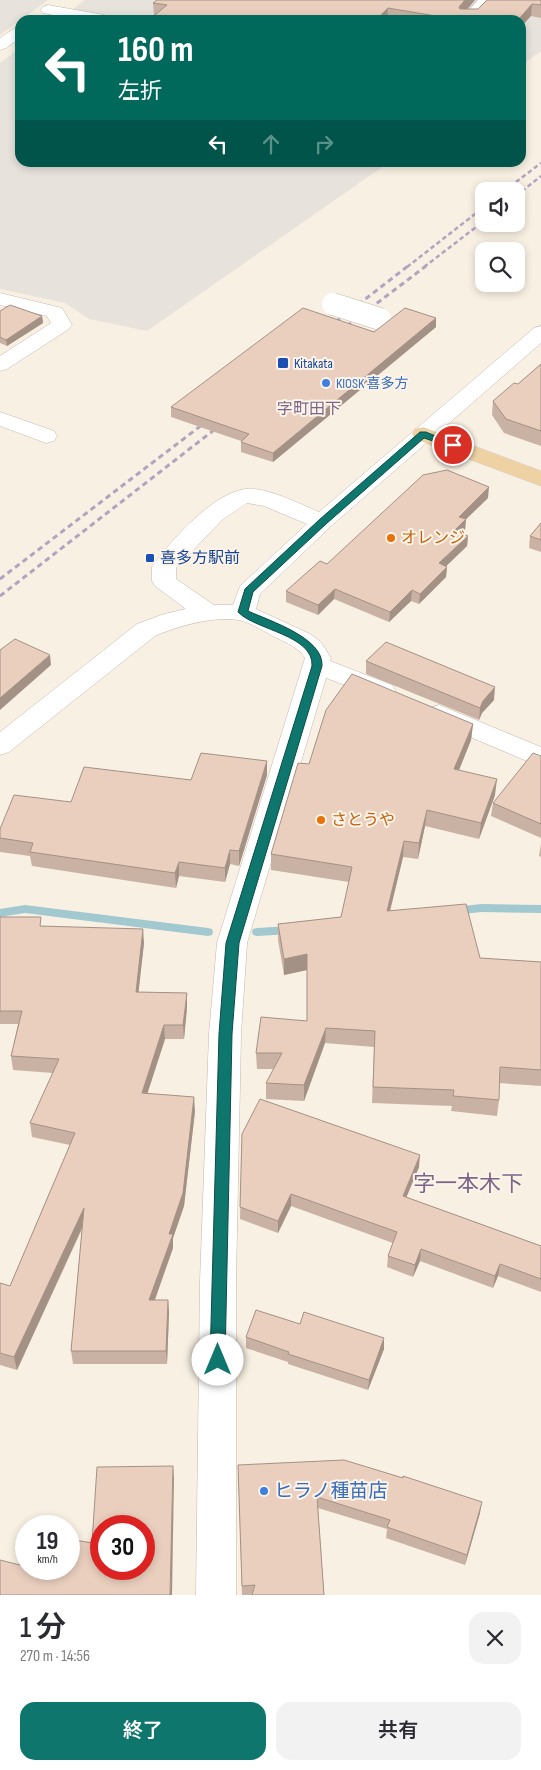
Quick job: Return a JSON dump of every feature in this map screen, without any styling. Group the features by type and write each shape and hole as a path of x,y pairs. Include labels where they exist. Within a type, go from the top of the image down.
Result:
{"main road":[{"path":"423,434 541,479"}],"street":[{"path":"41,15 62,0"},
{"path":"472,15 486,0"},
{"path":"48,10 76,15"},
{"path":"0,45 15,34"},
{"path":"0,300 55,312 62,325 0,365"},
{"path":"334,304 380,319"},
{"path":"243,612 249,591 322,522 541,332"},
{"path":"0,418 46,436"},
{"path":"209,613 164,581 164,567 174,554 221,509 236,499 246,496 260,498 322,522"},
{"path":"0,746 146,630 173,619 209,613 243,612 301,640 312,648 317,662 232,943 225,1034 218,1282 216,1595"},
{"path":"317,662 541,758"}],"shaded area":[{"path":"0,0 48,0 27,15 15,15 15,24 0,35"},
{"path":"85,0 541,0 541,51 526,62 526,15 65,15"},
{"path":"15,52 15,167 382,167 147,331 89,319 65,303 0,289 0,63"}],"building":[{"path":"157,0 465,0 459,7 460,9 478,9 487,0 541,0 541,5 532,4 522,15 429,15 388,8 381,15 155,15 167,5 153,3"},
{"path":"10,305 42,316 6,340 0,337 0,311"},
{"path":"303,308 374,332 405,308 436,318 273,453 241,442 249,434 171,407"},
{"path":"541,364 541,431 506,419 493,401 514,383 518,384"},
{"path":"447,470 489,487 459,517 466,519 454,531 468,536 439,563 447,567 420,594 412,590 390,612 335,589 318,605 286,591 320,561 327,564 423,475"},
{"path":"541,523 541,540 530,536"},
{"path":"15,639 50,655 0,698 0,650"},
{"path":"386,642 495,687 483,701 480,708 366,661"},
{"path":"352,674 473,724 454,769 497,779 481,823 427,810 419,843 404,841 387,911 466,904 480,958 541,962 541,1070 500,1067 499,1100 453,1096 454,1090 373,1087 375,1031 326,1028 304,1085 266,1083 282,1053 256,1053 261,1017 307,1021 307,954 284,959 278,924 341,917 352,867 271,854 298,763 309,764 326,710"},
{"path":"201,753 267,761 239,851 230,850 225,868 179,862 175,873 30,852 33,843 0,838 0,829 14,795 71,802 84,767 191,780"},
{"path":"533,753 541,756 541,824 493,803"},
{"path":"0,917 41,917 40,926 143,929 136,992 187,993 183,1025 164,1025 142,1093 194,1097 183,1193 169,1234 173,1234 149,1300 168,1300 166,1351 71,1351 84,1208 14,1357 0,1353 0,1283 10,1286 75,1133 30,1123 59,1059 11,1056 22,1011 0,1011"},
{"path":"260,1099 420,1155 403,1196 541,1246 541,1279 500,1264 495,1276 421,1249 415,1265 388,1256 397,1232 291,1194 278,1221 240,1207 242,1134"},
{"path":"256,1310 300,1324 304,1312 384,1338 369,1380 288,1354 289,1352 246,1337"},
{"path":"344,1460 403,1478 403,1476 482,1502 467,1555 387,1527 390,1520 317,1497 324,1595 252,1595 255,1585 242,1586 238,1465"},
{"path":"173,1466 170,1595 0,1595 0,1560 15,1564 15,1580 80,1580 80,1541 90,1543 90,1580 155,1580 155,1515 94,1515 97,1467"}],"waterway":[{"path":"455,911 481,908 541,909"},
{"path":"0,913 25,909 208,932"},
{"path":"257,932 291,930"}],"railway":[{"path":"516,182 541,163"},
{"path":"525,189 541,176"},
{"path":"407,267 475,214"},
{"path":"424,267 475,228"},
{"path":"328,328 408,266"},
{"path":"339,332 426,266"},
{"path":"0,579 211,418"},
{"path":"0,596 223,423"}],"place":[{"name":"Kitakata","path":"283,363"},
{"name":"KIOSK 喜多方","path":"326,383"},
{"name":"オレンジ","path":"391,538"},
{"name":"喜多方駅前","path":"150,558"},
{"name":"さとうや","path":"321,820"},
{"name":"ヒラノ種苗店","path":"264,1491"}],"district":[{"name":"字町田下","path":"309,409"},
{"name":"字一本木下","path":"468,1184"}],"route":[{"path":"218,1360 218,1282 225,1034 232,943 318,658 312,648 301,640 243,612 249,591 322,522 423,434 453,445"}]}
